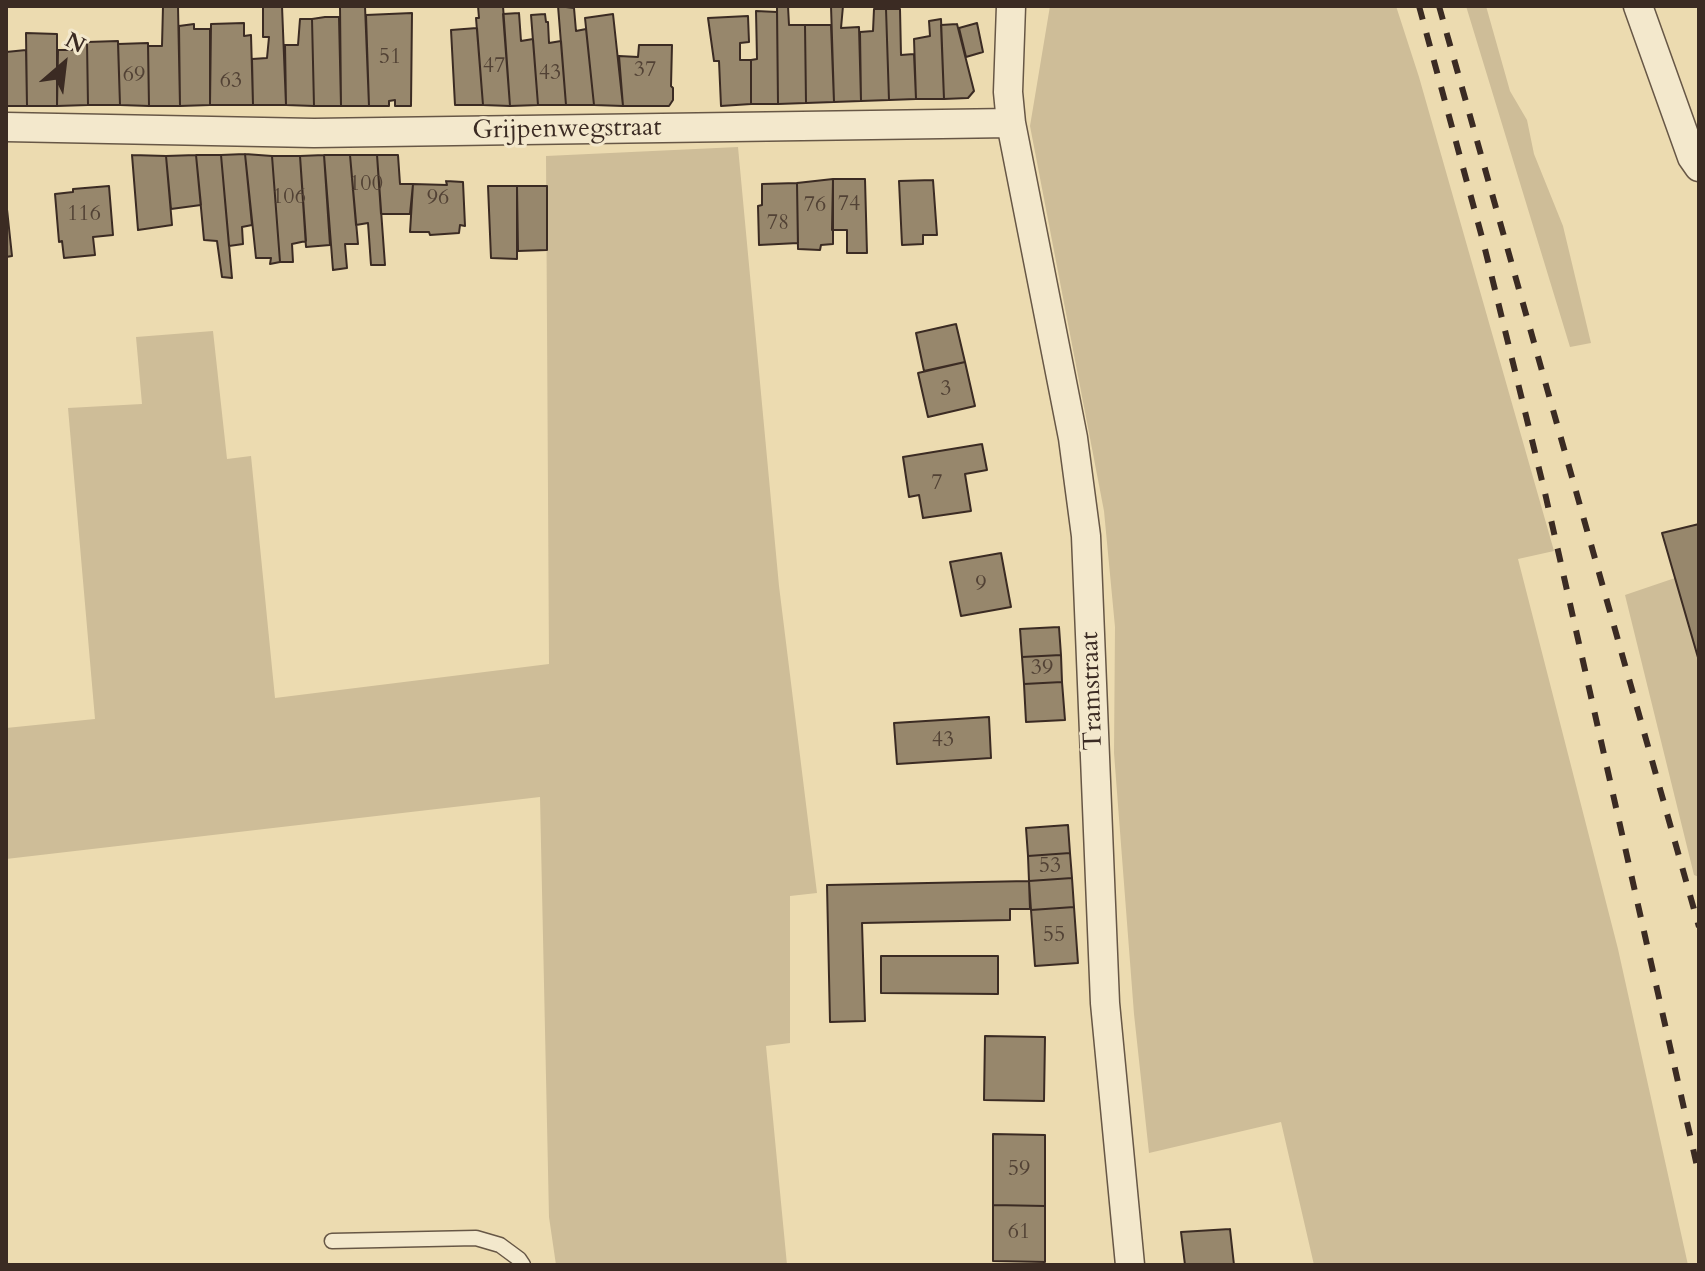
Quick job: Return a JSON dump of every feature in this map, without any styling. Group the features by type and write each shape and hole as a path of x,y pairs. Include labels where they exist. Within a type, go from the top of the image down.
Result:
{"street":[{"path":"1011,6 1008,92 1011,123"},
{"path":"1638,6 1687,144 1699,167"},
{"name":"Grijpenwegstraat","path":"6,127 314,133 1011,123"},
{"name":"Tramstraat","path":"1011,123 1073,438 1086,536 1105,1003 1130,1265"}],"lane":[{"path":"332,1241 476,1238 500,1245 523,1265"}],"shaded area":[{"path":"1050,6 1396,6 1554,551 1518,559 1618,949 1688,1265 1314,1265 1281,1122 1149,1153 1134,1014 1114,753 1115,627 1104,511 1030,126"},
{"path":"1466,6 1486,6 1510,91 1527,120 1534,154 1563,226 1591,343 1570,347"},
{"path":"738,147 779,586 817,893 790,896 790,1043 766,1046 787,1265 556,1265 549,1217 540,797 6,859 6,728 95,719 68,408 142,404 136,337 213,331 227,459 251,456 275,698 549,664 546,156"},
{"path":"1675,578 1699,661 1699,877 1694,875 1625,595"}],"building":[{"path":"163,6 178,6 180,106 149,106 148,46 162,46"},
{"path":"263,6 282,6 286,105 253,105 252,59 267,58 269,37 263,37"},
{"path":"340,6 365,6 369,106 341,106"},
{"path":"478,6 503,6 510,106 483,105 476,18 479,18"},
{"path":"558,6 574,8 576,31 586,29 594,105 566,105"},
{"path":"777,6 788,6 789,25 805,25 806,103 778,104"},
{"path":"831,6 843,6 841,28 859,27 861,101 834,102"},
{"path":"874,9 886,9 889,100 861,101 860,32 873,31"},
{"path":"886,9 900,9 901,55 914,54 916,99 889,100"},
{"path":"756,11 777,12 778,104 751,104 751,60 757,59"},
{"path":"412,13 411,106 395,106 395,100 389,101 389,106 369,106 366,15"},
{"path":"519,13 521,41 533,39 538,105 510,106 503,14"},
{"path":"545,14 549,43 561,41 566,105 538,105 531,15"},
{"path":"613,14 623,106 594,105 585,18"},
{"path":"748,16 749,42 740,43 740,60 751,60 751,104 721,106 719,61 714,61 708,18"},
{"path":"339,17 341,106 314,106 312,19"},
{"path":"300,19 312,19 314,106 286,105 285,45 298,45"},
{"path":"941,19 944,99 916,99 914,39 930,36 929,21"},
{"path":"244,23 244,36 251,35 253,105 210,105 211,24"},
{"path":"977,23 983,52 966,57 959,28"},
{"path":"194,24 194,29 210,29 210,105 180,106 179,26"},
{"path":"957,24 974,91 968,98 944,99 941,25"},
{"path":"805,25 831,25 834,102 806,103"},
{"path":"477,28 483,105 455,105 451,30"},
{"path":"26,33 57,34 57,106 27,106"},
{"path":"118,41 120,105 88,105 87,42"},
{"path":"72,42 87,42 88,105 57,106 58,50 72,50"},
{"path":"148,43 149,106 120,105 118,44"},
{"path":"639,45 672,45 673,100 669,106 623,106 619,56 638,57"},
{"path":"26,50 27,106 6,106 6,52"},
{"path":"245,154 272,156 280,262 270,264 271,258 256,258"},
{"path":"245,154 252,225 242,227 243,244 229,246 221,155"},
{"path":"132,155 166,156 172,225 138,230"},
{"path":"196,155 221,155 232,278 222,277 217,241 204,240"},
{"path":"196,155 201,205 171,209 166,156"},
{"path":"324,155 350,155 358,244 345,244 347,268 333,270"},
{"path":"324,155 330,245 306,247 300,156"},
{"path":"350,155 377,155 385,265 371,265 368,223 356,225"},
{"path":"377,155 398,155 400,184 413,184 410,214 381,214"},
{"path":"272,156 300,156 306,241 292,244 293,262 280,262"},
{"path":"833,179 865,179 867,253 847,253 847,230 832,230"},
{"path":"833,179 833,244 821,245 820,250 798,249 797,183"},
{"path":"933,180 937,235 923,235 923,244 902,245 899,181"},
{"path":"446,181 463,182 465,226 460,225 459,233 430,235 429,232 410,232 413,184 447,185"},
{"path":"797,183 798,243 759,245 758,206 762,205 762,184"},
{"path":"109,186 113,235 93,237 95,255 64,258 62,241 59,242 55,194"},
{"path":"488,186 517,186 517,259 491,258"},
{"path":"517,186 547,186 547,250 518,251"},
{"path":"6,200 12,256 6,257"},
{"path":"956,324 965,362 924,371 916,333"},
{"path":"965,362 975,406 928,417 918,373"},
{"path":"982,444 987,470 965,474 971,511 923,518 919,495 909,497 903,457"},
{"path":"1699,524 1699,661 1662,533"},
{"path":"1001,553 1011,607 961,616 950,562"},
{"path":"1059,627 1061,655 1022,657 1020,629"},
{"path":"1061,655 1062,682 1024,684 1022,657"},
{"path":"1062,682 1065,720 1026,722 1024,684"},
{"path":"989,717 991,758 897,764 894,723"},
{"path":"1068,825 1070,853 1028,856 1026,828"},
{"path":"1070,853 1072,878 1029,881 1028,856"},
{"path":"1072,878 1074,907 1031,910 1029,881"},
{"path":"1029,881 1030,909 1010,909 1010,920 862,923 865,1021 830,1022 827,885"},
{"path":"1074,907 1078,963 1035,966 1031,910"},
{"path":"881,956 998,956 998,994 881,993"},
{"path":"985,1036 1045,1037 1044,1101 984,1100"},
{"path":"993,1134 1045,1135 1045,1206 993,1205"},
{"path":"993,1205 1045,1206 1045,1262 993,1261"},
{"path":"1230,1229 1234,1265 1185,1265 1181,1232"}],"railway":[{"path":"1419,6 1483,241 1545,493 1699,1175"},
{"path":"1439,6 1699,927"}]}
